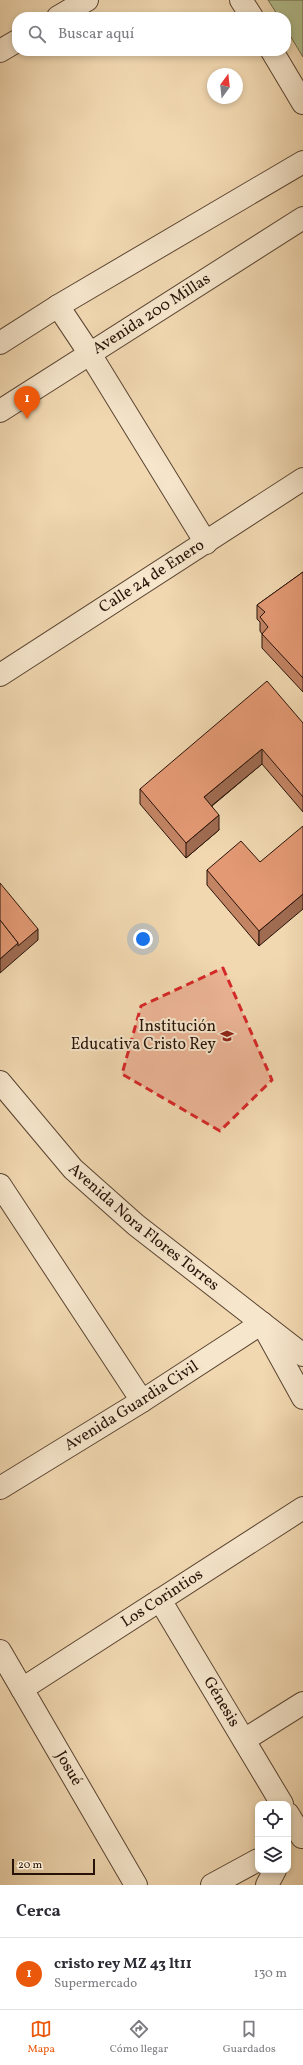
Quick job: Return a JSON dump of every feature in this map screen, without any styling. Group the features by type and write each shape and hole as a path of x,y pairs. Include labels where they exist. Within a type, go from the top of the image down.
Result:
{"street":[{"path":"67,12 87,0"},
{"path":"241,0 249,12"},
{"path":"0,52 12,44"},
{"path":"275,56 303,103"},
{"path":"0,343 58,306 303,162"},
{"name":"Avenida 200 Millas","path":"0,411 303,218"},
{"path":"58,306 90,354 206,543"},
{"name":"Calle 24 de Enero","path":"0,675 303,479"},
{"name":"Avenida Nora Flores Torres","path":"0,1082 73,1169 136,1225 303,1355"},
{"path":"0,1185 142,1401"},
{"path":"262,1323 303,1398"},
{"name":"Avenida Guardia Civil","path":"0,1488 142,1401 262,1323"},
{"name":"Los Corintios","path":"22,1689 303,1508"},
{"name":"Génesis","path":"160,1600 280,1801"},
{"name":"Josué","path":"0,1651 136,1885"},
{"path":"244,1740 303,1703"},
{"path":"291,1828 294,1841"},
{"path":"212,1885 255,1862"},
{"path":"267,1885 273,1873"}],"highlighted area":[{"path":"223,968 272,1080 220,1131 122,1074 141,1006"}],"green space":[{"path":"268,0 303,0 303,57 291,37 291,12 276,12"}],"building":[{"path":"303,572 303,678 262,634 268,627 260,617 265,612 257,605"},
{"path":"267,681 303,723 303,797 262,749 204,797 219,815 186,843 140,789"},
{"path":"303,826 303,894 259,931 207,870 241,841 260,862"},
{"path":"0,883 38,929 18,946 18,943 0,920"},
{"path":"0,920 18,943 0,959"}],"place":[{"name":"cristo rey MZ 43 lt11","path":"27,419"},
{"name":"Institución Educativa Cristo Rey","path":"227,1036"}]}
